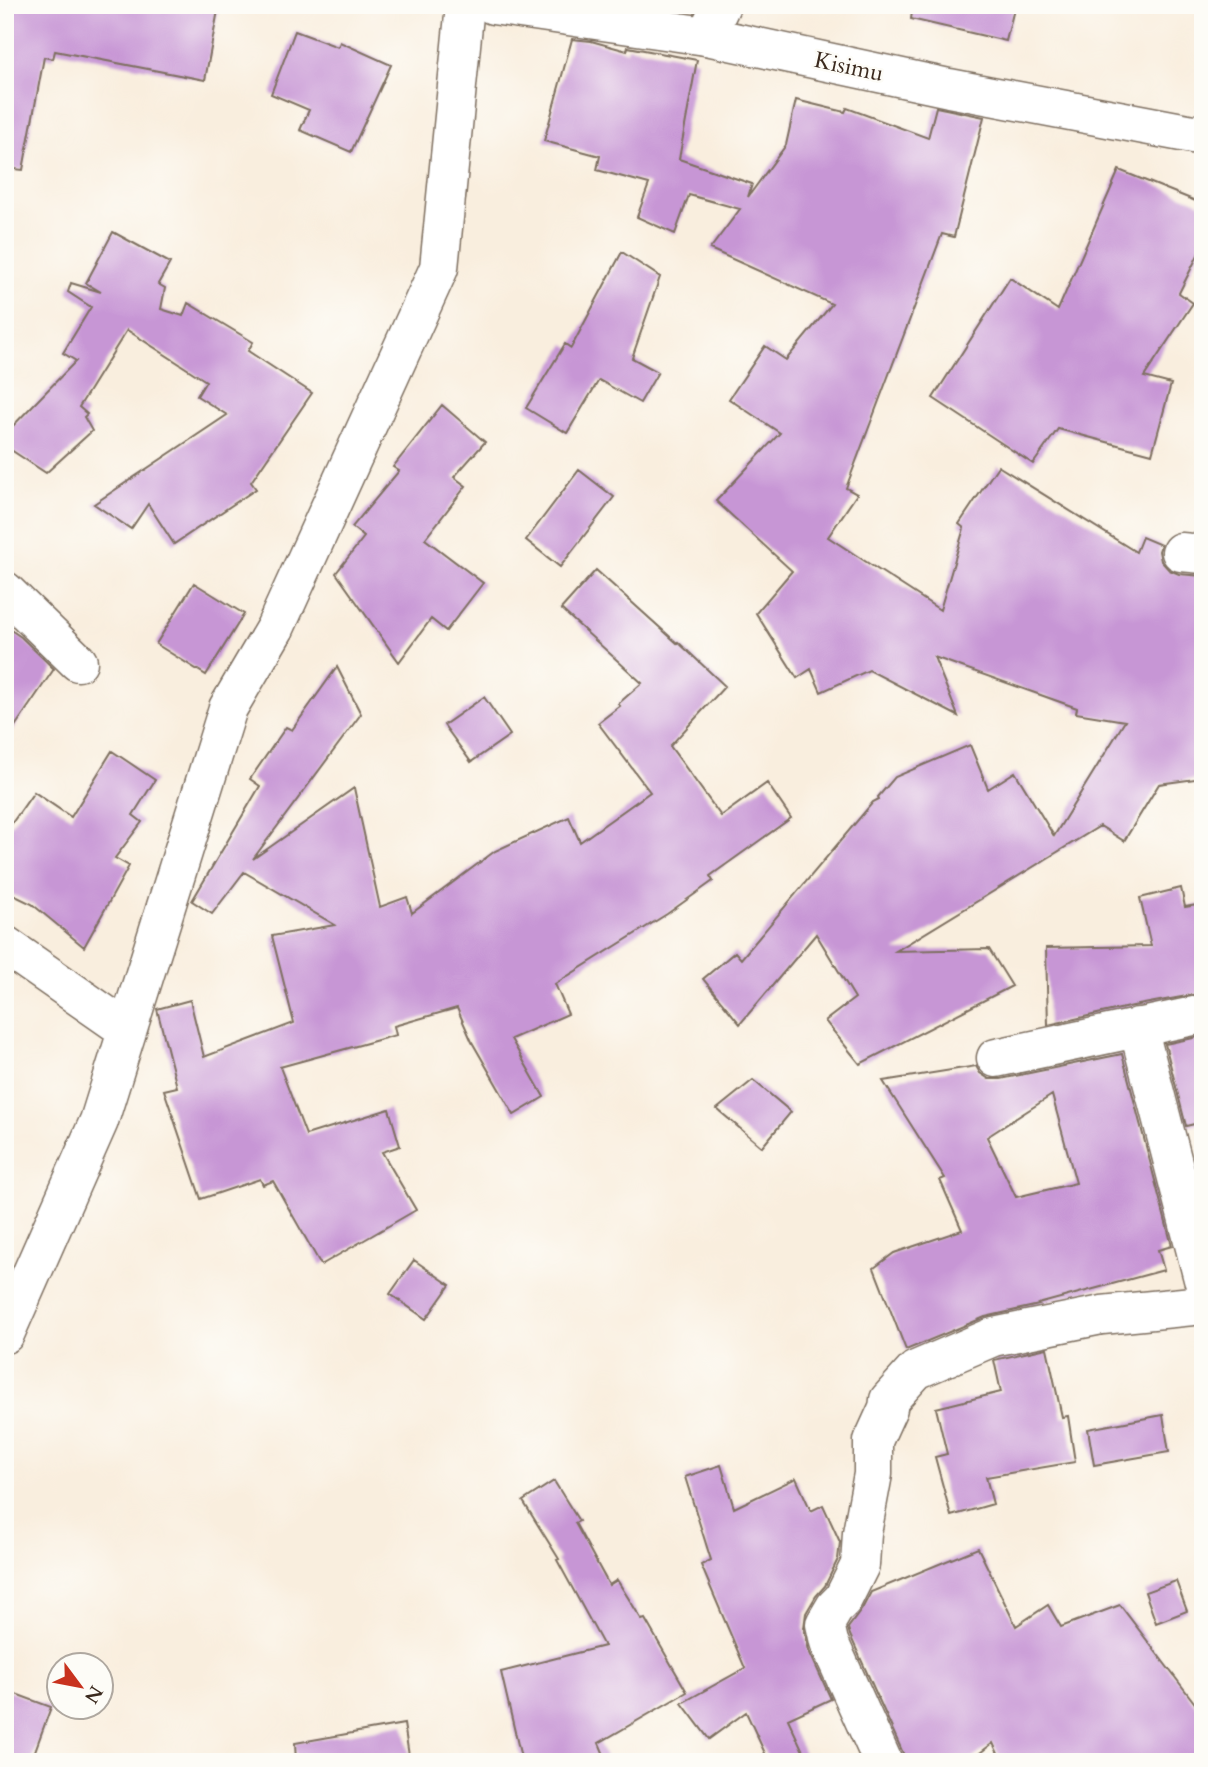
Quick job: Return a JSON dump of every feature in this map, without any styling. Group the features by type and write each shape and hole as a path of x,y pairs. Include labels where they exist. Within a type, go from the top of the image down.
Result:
{"street":[{"path":"5,1334 99,1121 228,708 275,628 439,268 465,5"},
{"name":"Kisimu","path":"493,5 714,20 949,88 1203,136"},
{"path":"5,591 78,662"},
{"path":"5,945 127,1030"},
{"path":"996,1058 1203,1014"},
{"path":"1138,1027 1203,1279"},
{"path":"883,1762 829,1642 825,1625 843,1599 860,1565 862,1533 873,1474 873,1441 888,1408 889,1399 916,1370 993,1337 1102,1315 1203,1305"}],"building":[{"path":"5,5 219,5 205,80 55,51 53,59 44,57 23,170 5,168"},
{"path":"913,5 1015,5 1006,41 911,19"},
{"path":"295,31 338,47 340,42 391,65 351,152 300,130 309,110 271,94"},
{"path":"572,39 627,51 628,47 697,60 679,159 752,184 748,197 786,145 796,100 845,112 847,108 928,138 936,107 984,117 954,237 942,234 846,488 857,494 828,537 940,610 964,528 959,524 998,466 1136,552 1142,537 1161,545 1161,561 1169,570 1179,574 1203,576 1203,778 1159,784 1124,841 1100,826 896,951 989,949 1012,986 860,1064 825,1021 855,998 816,934 740,1024 703,979 735,952 741,959 895,777 970,745 988,789 1015,772 1054,836 1125,721 1076,713 1077,708 934,657 958,716 869,670 821,692 811,669 797,678 756,613 792,571 716,501 780,433 729,399 765,346 786,360 832,304 710,249 740,209 689,195 675,234 637,217 649,184 597,170 600,156 544,141"},
{"path":"1119,170 1203,204 1203,245 1179,293 1193,303 1144,377 1171,384 1152,454 1058,429 1033,464 933,398 1010,278 1058,310"},
{"path":"113,232 170,263 158,284 165,288 161,309 183,316 188,303 253,342 248,351 312,393 251,482 256,489 174,544 148,504 131,529 94,504 227,415 197,396 206,381 127,330 79,407 87,414 84,417 92,431 46,473 5,446 5,434 76,361 63,353 91,307 68,292 71,283 101,292 86,283"},
{"path":"622,252 660,277 632,358 658,372 640,403 599,380 567,433 526,408 565,344 571,348"},
{"path":"442,405 485,442 454,477 466,486 425,539 483,583 446,631 431,619 399,662 336,573 364,537 352,527 399,471 393,467"},
{"path":"579,470 614,497 560,567 526,540"},
{"path":"596,570 725,686 670,746 721,816 767,783 791,818 710,876 713,881 667,914 555,984 568,1014 511,1039 544,1097 514,1115 472,1042 457,1008 394,1026 396,1035 280,1067 306,1135 389,1109 400,1146 382,1152 416,1210 321,1265 273,1181 263,1185 260,1179 201,1199 164,1090 177,1087 157,1009 190,1000 204,1057 294,1023 272,936 335,925 244,872 212,914 192,901 260,786 250,779 286,727 292,730 337,667 361,714 253,859 354,788 380,907 407,897 412,913 495,851 569,817 580,842 650,792 598,723 620,706 618,704 642,683 561,609"},
{"path":"194,583 244,614 206,675 156,644"},
{"path":"5,626 21,637 54,669 5,741"},
{"path":"484,697 510,735 471,762 444,725"},
{"path":"112,751 155,780 133,815 142,822 115,858 129,866 84,947 32,904 5,891 5,833 34,792 71,817"},
{"path":"1181,888 1185,907 1203,904 1203,993 1048,1025 1046,948 1151,946 1140,898"},
{"path":"1203,1036 1203,1122 1186,1126 1165,1044"},
{"path":"1122,1054 1172,1246 1158,1250 1164,1270 1039,1305 985,1317 906,1350 874,1268 894,1253 962,1230 940,1180 945,1178 883,1081 976,1066 980,1073 989,1079 1001,1079","holes":["1052,1095 1076,1183 1016,1197 987,1137"]},
{"path":"753,1080 791,1112 762,1147 717,1109"},
{"path":"414,1260 450,1285 426,1319 390,1294"},
{"path":"1047,1348 1062,1417 1068,1416 1075,1462 986,1477 993,1504 951,1516 935,1457 947,1454 936,1408 1001,1392 994,1360"},
{"path":"1163,1415 1169,1452 1094,1465 1088,1429"},
{"path":"721,1465 734,1508 796,1478 811,1511 823,1505 840,1542 838,1559 825,1586 806,1613 804,1628 809,1651 831,1699 788,1719 808,1762 769,1762 746,1712 709,1739 682,1703 745,1668 701,1565 711,1560 685,1477"},
{"path":"554,1481 579,1521 575,1523 609,1585 617,1580 642,1620 645,1619 687,1692 599,1743 607,1762 522,1762 501,1672 604,1646 557,1560 559,1559 523,1501"},
{"path":"978,1548 1016,1626 1048,1605 1061,1627 1120,1605 1203,1714 1203,1762 1002,1762 993,1743 968,1762 904,1762 903,1753 848,1628 871,1592"},
{"path":"1176,1581 1187,1611 1156,1623 1145,1592"},
{"path":"5,1690 46,1705 46,1721 31,1762 5,1762"},
{"path":"404,1724 410,1762 296,1762 295,1743"}]}
